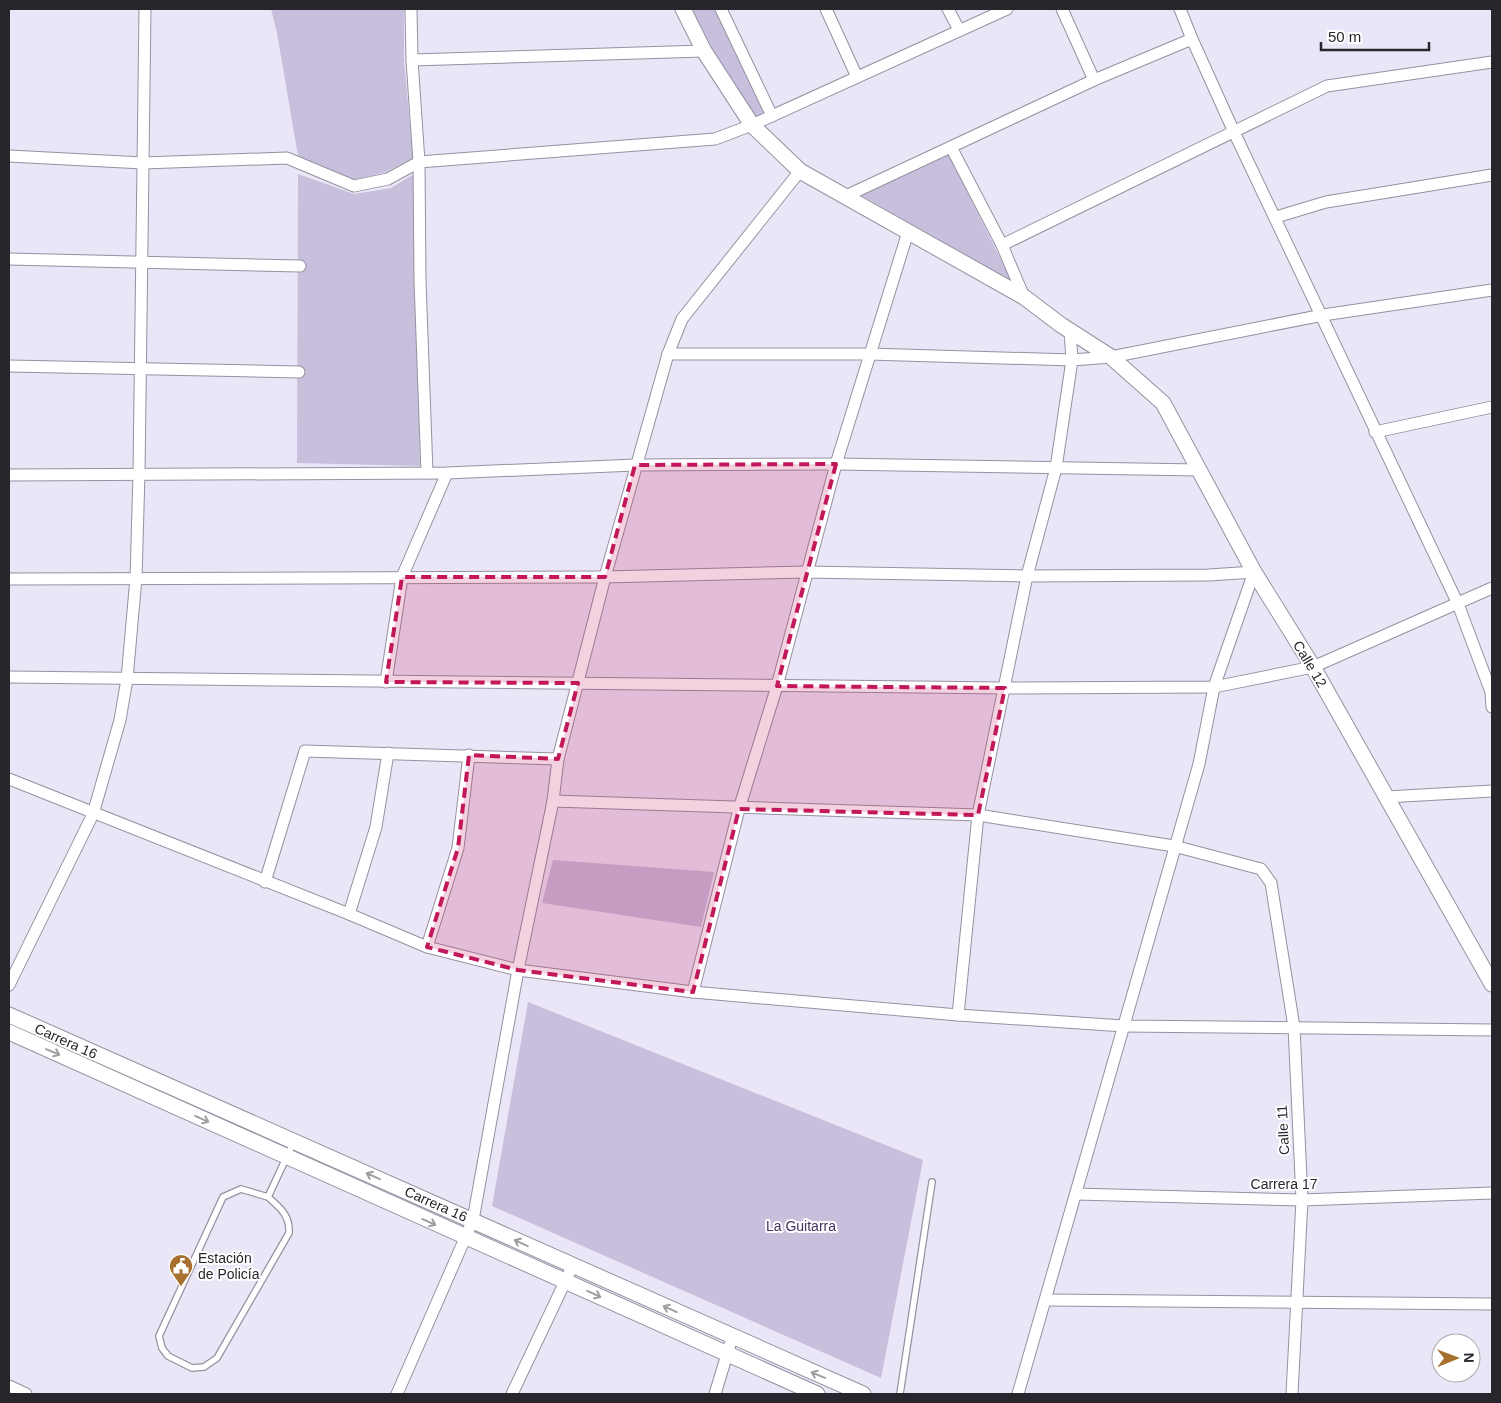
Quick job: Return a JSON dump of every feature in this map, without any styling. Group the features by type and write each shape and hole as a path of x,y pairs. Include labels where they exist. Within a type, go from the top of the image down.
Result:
{"main road":[{"name":"Calle 12","path":"683,9 704,51 752,125 800,171 1024,297 1070,331 1111,357 1163,403 1254,572 1313,667 1492,984"},
{"name":"Carrera 16","path":"9,1015 472,1220 572,1267 863,1394"},
{"name":"Carrera 16","path":"9,1032 466,1239 565,1281 817,1394"}],"street":[{"path":"9,985 94,814 120,720 127,678 136,578 139,474 145,9"},
{"path":"412,9 412,60 418,162 427,473"},
{"path":"721,9 772,116"},
{"path":"826,9 857,77"},
{"path":"948,9 958,30"},
{"path":"9,156 143,163 287,158 354,186 388,179 418,162 715,139 752,125 1007,9"},
{"path":"1062,9 1094,80"},
{"path":"1180,9 1234,132 1323,315 1375,432 1458,604 1492,692 1492,707"},
{"path":"846,196 1094,80 1192,39"},
{"path":"412,60 704,51"},
{"path":"1002,245 1327,86 1492,62"},
{"path":"951,147 1002,245 1024,297"},
{"path":"397,1394 466,1239 472,1220 518,970 554,801 558,759 635,466 668,354 682,319 800,171"},
{"path":"1276,216 1326,202 1492,175"},
{"path":"693,992 739,809 777,686 836,464 868,354 908,232"},
{"path":"9,259 300,266"},
{"path":"668,354 868,354 1072,360 1111,357 1323,315 1492,290"},
{"path":"958,1015 978,815 1027,576 1056,468 1072,360 1070,331"},
{"path":"9,366 299,372"},
{"path":"1375,432 1492,407"},
{"path":"9,475 447,474 635,466 836,464 1199,470"},
{"path":"386,682 402,577 447,474"},
{"path":"9,578 605,577 806,572 1027,576 1209,575 1254,572 1214,687 1199,764 1018,1394"},
{"path":"9,677 1005,688 1214,687 1313,667 1492,588"},
{"path":"265,882 305,751 558,759"},
{"path":"349,914 376,827 388,753"},
{"path":"428,947 458,848 469,755"},
{"path":"9,779 428,947 518,970 693,992 958,1015 1124,1026 1492,1030"},
{"path":"1386,797 1492,792"},
{"path":"554,801 739,809 978,815 1174,846"},
{"name":"Calle 11","path":"1174,846 1261,869 1271,883 1294,1027 1302,1200 1292,1394"},
{"name":"Carrera 17","path":"1076,1194 1302,1200 1492,1193"},
{"path":"512,1394 572,1267"},
{"path":"1046,1300 1492,1304"},
{"path":"715,1394 732,1338"}],"lane":[{"path":"268,1197 294,1141"},
{"path":"900,1394 932,1182"},
{"path":"241,1189 268,1197 285,1212 290,1222 289,1232 217,1358 204,1367 192,1368 168,1356 162,1348 159,1336 223,1197 241,1189"}],"highlighted area":[{"path":"836,464 777,686 1005,688 978,815 739,809 693,992 518,970 427,947 458,848 469,755 558,759 578,683 386,682 402,577 605,577 635,465"}],"green space":[{"path":"271,9 404,9 404,60 413,158 386,172 355,180 298,156 277,33"},
{"path":"692,9 716,9 766,113 755,117 711,46"},
{"path":"949,155 1012,282 861,195"},
{"path":"298,174 354,194 391,188 414,174 420,466 297,463"},
{"path":"553,860 714,872 701,927 542,903"},
{"name":"La Guitarra","path":"528,1002 923,1160 881,1378 492,1206"}],"place":[{"name":"Estación de Policía","path":"181,1287"}]}
